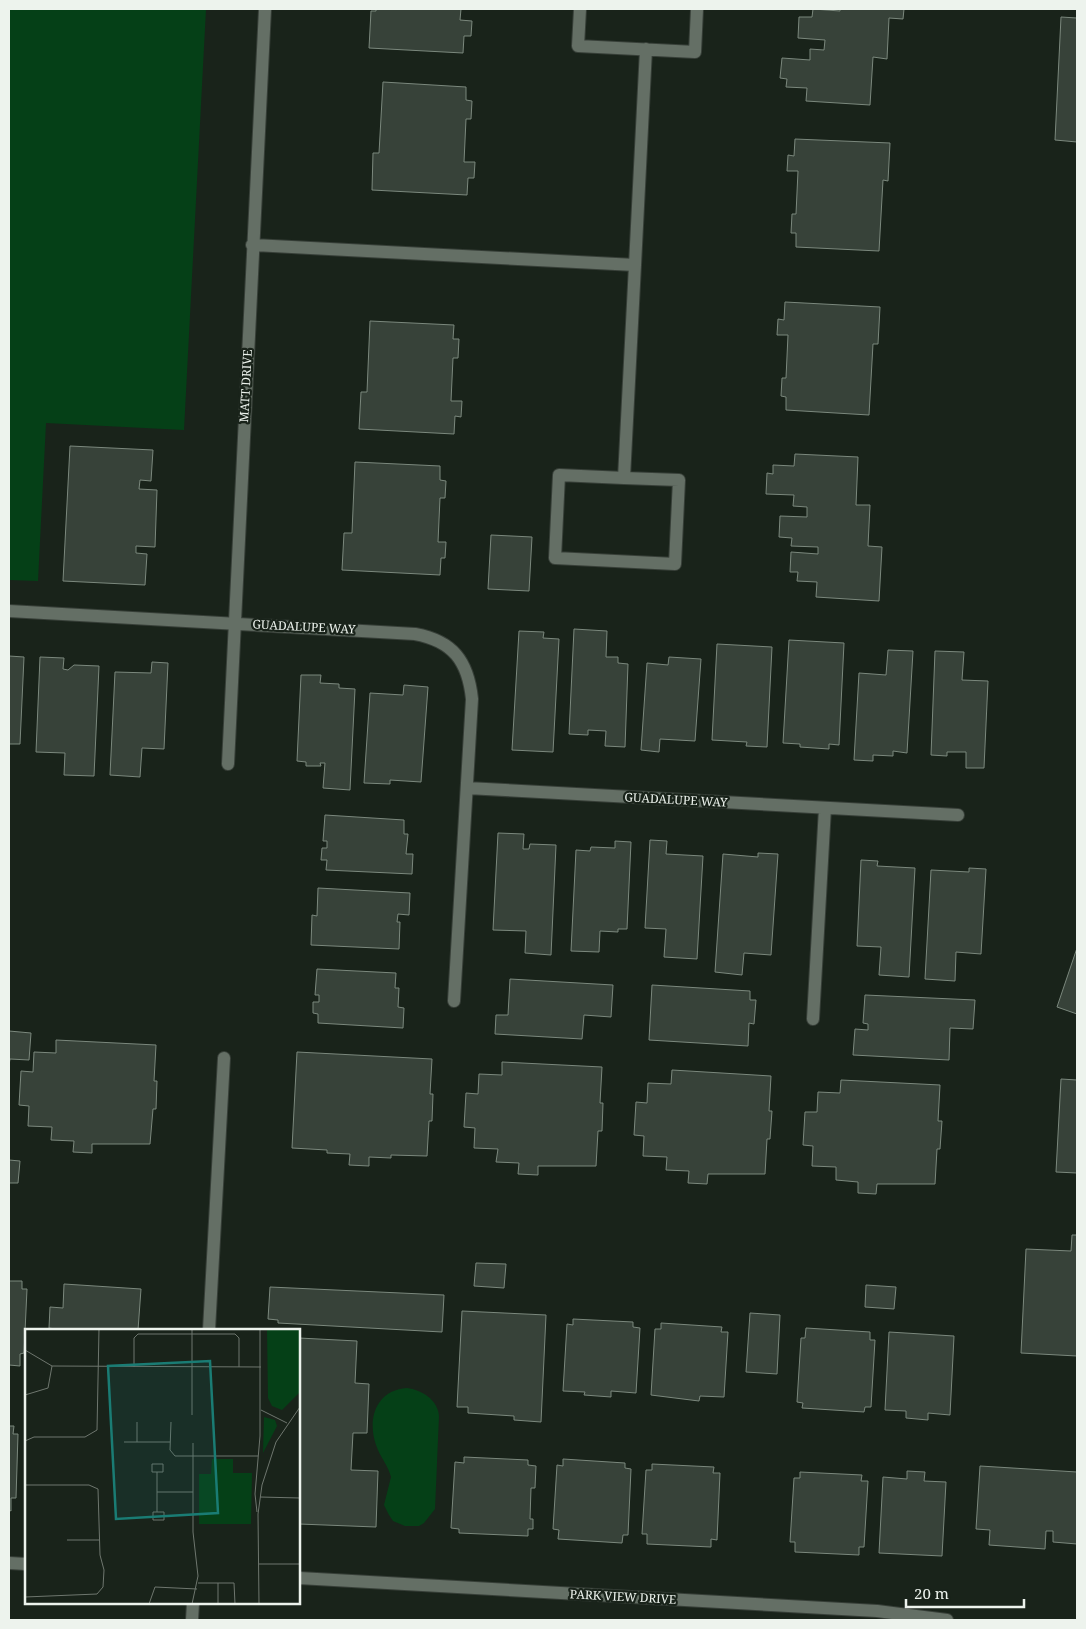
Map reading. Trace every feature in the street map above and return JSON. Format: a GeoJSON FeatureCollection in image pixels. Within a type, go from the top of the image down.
{"type":"FeatureCollection","features":[{"type":"Feature","properties":{"kind":"street","name":"MATT DRIVE"},"geometry":{"type":"LineString","coordinates":[[228,764],[264,9]]}},
{"type":"Feature","properties":{"kind":"street"},"geometry":{"type":"LineString","coordinates":[[580,9],[578,46],[695,52],[697,9]]}},
{"type":"Feature","properties":{"kind":"street"},"geometry":{"type":"LineString","coordinates":[[624,478],[646,49]]}},
{"type":"Feature","properties":{"kind":"street"},"geometry":{"type":"LineString","coordinates":[[252,245],[635,265]]}},
{"type":"Feature","properties":{"kind":"street"},"geometry":{"type":"LineString","coordinates":[[559,475],[624,478],[679,480],[676,564],[555,558],[559,475]]}},
{"type":"Feature","properties":{"kind":"street","name":"GUADALUPE WAY"},"geometry":{"type":"LineString","coordinates":[[9,611],[415,634],[430,636],[442,642],[453,651],[462,662],[471,687],[454,1001]]}},
{"type":"Feature","properties":{"kind":"street","name":"GUADALUPE WAY"},"geometry":{"type":"LineString","coordinates":[[467,788],[958,815]]}},
{"type":"Feature","properties":{"kind":"street"},"geometry":{"type":"LineString","coordinates":[[814,1019],[824,808]]}},
{"type":"Feature","properties":{"kind":"street"},"geometry":{"type":"LineString","coordinates":[[209,1329],[224,1058]]}},
{"type":"Feature","properties":{"kind":"street"},"geometry":{"type":"LineString","coordinates":[[9,1563],[25,1564]]}},
{"type":"Feature","properties":{"kind":"street","name":"PARK VIEW DRIVE"},"geometry":{"type":"LineString","coordinates":[[300,1578],[812,1614],[877,1612],[947,1620]]}},
{"type":"Feature","properties":{"kind":"street"},"geometry":{"type":"LineString","coordinates":[[192,1620],[193,1604]]}},
{"type":"Feature","properties":{"kind":"green space"},"geometry":{"type":"Polygon","coordinates":[[[9,9],[206,9],[184,430],[46,423],[38,581],[9,580],[9,9]]]}},
{"type":"Feature","properties":{"kind":"green space"},"geometry":{"type":"Polygon","coordinates":[[[407,1388],[418,1391],[428,1397],[436,1405],[439,1416],[435,1509],[424,1523],[419,1526],[405,1526],[393,1521],[389,1515],[384,1505],[391,1477],[373,1435],[374,1416],[381,1400],[396,1390],[407,1388]]]}},
{"type":"Feature","properties":{"kind":"building"},"geometry":{"type":"Polygon","coordinates":[[[376,9],[461,9],[460,20],[472,21],[471,36],[464,36],[463,53],[369,48],[371,11],[376,11],[376,9]]]}},
{"type":"Feature","properties":{"kind":"building"},"geometry":{"type":"Polygon","coordinates":[[[813,9],[840,11],[840,9],[904,9],[903,19],[889,18],[887,59],[873,57],[870,105],[806,101],[807,88],[786,87],[787,79],[780,78],[782,58],[810,60],[810,49],[824,50],[825,40],[798,38],[799,17],[812,17],[813,9]]]}},
{"type":"Feature","properties":{"kind":"building"},"geometry":{"type":"Polygon","coordinates":[[[1061,17],[1077,18],[1077,142],[1055,140],[1061,17]]]}},
{"type":"Feature","properties":{"kind":"building"},"geometry":{"type":"Polygon","coordinates":[[[383,82],[466,87],[466,100],[472,101],[471,119],[466,119],[464,162],[475,162],[474,178],[468,178],[467,195],[372,190],[373,153],[379,153],[383,82]]]}},
{"type":"Feature","properties":{"kind":"building"},"geometry":{"type":"Polygon","coordinates":[[[795,139],[890,143],[888,181],[883,180],[879,251],[796,247],[796,233],[791,233],[792,214],[796,214],[798,171],[787,171],[788,155],[794,156],[795,139]]]}},
{"type":"Feature","properties":{"kind":"building"},"geometry":{"type":"Polygon","coordinates":[[[785,302],[880,307],[878,344],[873,344],[869,415],[786,410],[786,397],[781,396],[782,378],[786,378],[788,335],[777,335],[778,319],[784,320],[785,302]]]}},
{"type":"Feature","properties":{"kind":"building"},"geometry":{"type":"Polygon","coordinates":[[[370,321],[454,325],[453,339],[459,339],[458,358],[453,358],[451,401],[462,401],[461,417],[455,416],[454,434],[359,429],[361,392],[367,392],[370,321]]]}},
{"type":"Feature","properties":{"kind":"building"},"geometry":{"type":"Polygon","coordinates":[[[70,446],[153,450],[151,481],[140,480],[139,489],[157,490],[155,547],[136,546],[136,553],[147,554],[145,585],[63,581],[70,446]]]}},
{"type":"Feature","properties":{"kind":"building"},"geometry":{"type":"Polygon","coordinates":[[[795,454],[858,457],[856,505],[870,505],[868,546],[882,547],[879,601],[816,597],[817,582],[797,581],[798,572],[790,572],[791,552],[818,554],[818,547],[791,546],[792,538],[779,537],[780,516],[807,517],[807,507],[793,506],[794,495],[766,494],[767,473],[773,474],[773,465],[794,466],[795,454]]]}},
{"type":"Feature","properties":{"kind":"building"},"geometry":{"type":"Polygon","coordinates":[[[355,462],[440,466],[440,480],[446,481],[445,498],[440,498],[438,542],[446,542],[445,558],[441,558],[440,575],[342,570],[344,533],[352,533],[355,462]]]}},
{"type":"Feature","properties":{"kind":"building"},"geometry":{"type":"Polygon","coordinates":[[[491,535],[532,537],[529,591],[488,589],[491,535]]]}},
{"type":"Feature","properties":{"kind":"building"},"geometry":{"type":"Polygon","coordinates":[[[574,629],[607,631],[606,657],[618,657],[618,663],[628,664],[625,747],[605,746],[606,731],[588,730],[588,735],[569,734],[574,629]]]}},
{"type":"Feature","properties":{"kind":"building"},"geometry":{"type":"Polygon","coordinates":[[[519,631],[544,632],[543,638],[559,639],[553,752],[512,750],[519,631]]]}},
{"type":"Feature","properties":{"kind":"building"},"geometry":{"type":"Polygon","coordinates":[[[789,640],[844,643],[839,745],[829,744],[829,749],[800,747],[800,744],[783,743],[789,640]]]}},
{"type":"Feature","properties":{"kind":"building"},"geometry":{"type":"Polygon","coordinates":[[[717,644],[772,647],[767,747],[746,746],[747,742],[712,740],[717,644]]]}},
{"type":"Feature","properties":{"kind":"building"},"geometry":{"type":"Polygon","coordinates":[[[888,650],[913,651],[907,753],[893,751],[893,756],[873,755],[873,761],[854,760],[859,673],[886,675],[888,650]]]}},
{"type":"Feature","properties":{"kind":"building"},"geometry":{"type":"Polygon","coordinates":[[[935,651],[964,652],[962,680],[988,681],[984,768],[966,768],[966,752],[947,752],[947,756],[931,755],[935,651]]]}},
{"type":"Feature","properties":{"kind":"building"},"geometry":{"type":"Polygon","coordinates":[[[9,656],[24,657],[20,744],[9,744],[9,656]]]}},
{"type":"Feature","properties":{"kind":"building"},"geometry":{"type":"Polygon","coordinates":[[[40,657],[64,658],[63,669],[68,670],[74,665],[99,666],[94,776],[64,775],[65,753],[36,752],[40,657]]]}},
{"type":"Feature","properties":{"kind":"building"},"geometry":{"type":"Polygon","coordinates":[[[669,657],[701,659],[695,741],[660,739],[659,752],[641,750],[647,663],[668,665],[669,657]]]}},
{"type":"Feature","properties":{"kind":"building"},"geometry":{"type":"Polygon","coordinates":[[[152,662],[168,663],[164,749],[142,748],[140,777],[110,775],[115,672],[151,673],[152,662]]]}},
{"type":"Feature","properties":{"kind":"building"},"geometry":{"type":"Polygon","coordinates":[[[301,675],[321,675],[320,683],[339,684],[339,688],[355,689],[350,790],[323,788],[325,763],[320,763],[321,766],[306,766],[306,762],[297,761],[301,675]]]}},
{"type":"Feature","properties":{"kind":"building"},"geometry":{"type":"Polygon","coordinates":[[[404,685],[428,687],[421,782],[390,780],[390,784],[364,783],[370,693],[403,695],[404,685]]]}},
{"type":"Feature","properties":{"kind":"building"},"geometry":{"type":"Polygon","coordinates":[[[325,815],[404,820],[404,834],[408,834],[406,854],[413,854],[412,874],[326,870],[327,860],[321,860],[322,848],[327,848],[327,841],[323,841],[325,815]]]}},
{"type":"Feature","properties":{"kind":"building"},"geometry":{"type":"Polygon","coordinates":[[[498,833],[524,834],[523,849],[529,849],[530,844],[556,845],[551,955],[525,953],[526,931],[493,930],[498,833]]]}},
{"type":"Feature","properties":{"kind":"building"},"geometry":{"type":"Polygon","coordinates":[[[650,840],[667,841],[666,854],[703,856],[697,959],[664,957],[666,929],[645,928],[650,840]]]}},
{"type":"Feature","properties":{"kind":"building"},"geometry":{"type":"Polygon","coordinates":[[[615,841],[631,842],[627,929],[618,929],[618,932],[600,931],[599,952],[571,951],[576,850],[590,851],[591,847],[615,848],[615,841]]]}},
{"type":"Feature","properties":{"kind":"building"},"geometry":{"type":"Polygon","coordinates":[[[758,853],[778,854],[771,955],[744,953],[742,975],[715,972],[723,854],[758,857],[758,853]]]}},
{"type":"Feature","properties":{"kind":"building"},"geometry":{"type":"Polygon","coordinates":[[[861,860],[878,861],[877,866],[915,868],[909,977],[879,975],[881,947],[857,946],[861,860]]]}},
{"type":"Feature","properties":{"kind":"building"},"geometry":{"type":"Polygon","coordinates":[[[969,868],[986,869],[981,954],[956,952],[955,981],[925,979],[931,870],[969,872],[969,868]]]}},
{"type":"Feature","properties":{"kind":"building"},"geometry":{"type":"Polygon","coordinates":[[[318,888],[410,893],[409,915],[398,914],[397,922],[400,922],[399,949],[311,945],[312,915],[317,916],[318,888]]]}},
{"type":"Feature","properties":{"kind":"building"},"geometry":{"type":"Polygon","coordinates":[[[1077,948],[1077,1014],[1057,1007],[1077,948]]]}},
{"type":"Feature","properties":{"kind":"building"},"geometry":{"type":"Polygon","coordinates":[[[317,969],[396,973],[395,988],[399,988],[398,1007],[404,1008],[403,1028],[318,1023],[318,1014],[313,1013],[313,1002],[319,1002],[319,995],[315,995],[317,969]]]}},
{"type":"Feature","properties":{"kind":"building"},"geometry":{"type":"Polygon","coordinates":[[[510,979],[613,985],[611,1017],[584,1015],[582,1039],[495,1034],[496,1015],[508,1015],[510,979]]]}},
{"type":"Feature","properties":{"kind":"building"},"geometry":{"type":"Polygon","coordinates":[[[652,985],[750,991],[750,1000],[756,1000],[754,1024],[749,1023],[748,1046],[649,1040],[652,985]]]}},
{"type":"Feature","properties":{"kind":"building"},"geometry":{"type":"Polygon","coordinates":[[[865,995],[975,1000],[973,1029],[950,1028],[949,1060],[853,1055],[855,1029],[868,1030],[868,1024],[863,1023],[865,995]]]}},
{"type":"Feature","properties":{"kind":"building"},"geometry":{"type":"Polygon","coordinates":[[[9,1031],[31,1033],[29,1060],[10,1059],[9,1065],[9,1031]]]}},
{"type":"Feature","properties":{"kind":"building"},"geometry":{"type":"Polygon","coordinates":[[[56,1040],[156,1045],[154,1081],[157,1081],[156,1109],[153,1109],[150,1144],[92,1144],[92,1153],[73,1152],[74,1141],[51,1140],[52,1127],[28,1126],[29,1106],[19,1105],[21,1071],[33,1072],[34,1052],[56,1053],[56,1040]]]}},
{"type":"Feature","properties":{"kind":"building"},"geometry":{"type":"Polygon","coordinates":[[[297,1052],[432,1059],[430,1094],[433,1094],[432,1121],[429,1121],[427,1156],[391,1155],[391,1158],[369,1157],[369,1166],[349,1165],[350,1154],[327,1153],[327,1150],[292,1148],[297,1052]]]}},
{"type":"Feature","properties":{"kind":"building"},"geometry":{"type":"Polygon","coordinates":[[[502,1062],[602,1067],[600,1103],[603,1103],[602,1131],[598,1131],[596,1166],[538,1166],[538,1175],[518,1174],[519,1163],[496,1162],[498,1149],[474,1148],[475,1128],[464,1127],[466,1093],[478,1094],[479,1074],[502,1075],[502,1062]]]}},
{"type":"Feature","properties":{"kind":"building"},"geometry":{"type":"Polygon","coordinates":[[[672,1070],[771,1076],[769,1111],[772,1111],[770,1139],[767,1139],[765,1174],[708,1174],[707,1184],[688,1183],[689,1171],[666,1170],[667,1157],[643,1156],[644,1136],[634,1135],[636,1102],[647,1103],[648,1083],[671,1084],[672,1070]]]}},
{"type":"Feature","properties":{"kind":"building"},"geometry":{"type":"Polygon","coordinates":[[[1061,1079],[1077,1080],[1077,1173],[1056,1172],[1061,1079]]]}},
{"type":"Feature","properties":{"kind":"building"},"geometry":{"type":"Polygon","coordinates":[[[841,1080],[940,1085],[938,1121],[942,1121],[940,1149],[937,1149],[935,1184],[877,1184],[876,1194],[858,1193],[858,1182],[836,1180],[836,1167],[812,1166],[813,1146],[803,1145],[805,1112],[817,1112],[818,1092],[840,1093],[841,1080]]]}},
{"type":"Feature","properties":{"kind":"building"},"geometry":{"type":"Polygon","coordinates":[[[9,1160],[20,1161],[18,1183],[9,1183],[9,1160]]]}},
{"type":"Feature","properties":{"kind":"building"},"geometry":{"type":"Polygon","coordinates":[[[1072,1235],[1077,1235],[1077,1356],[1021,1353],[1026,1249],[1071,1251],[1072,1235]]]}},
{"type":"Feature","properties":{"kind":"building"},"geometry":{"type":"Polygon","coordinates":[[[476,1263],[506,1264],[504,1288],[474,1286],[476,1263]]]}},
{"type":"Feature","properties":{"kind":"building"},"geometry":{"type":"Polygon","coordinates":[[[9,1281],[22,1281],[22,1289],[27,1289],[24,1353],[20,1354],[20,1366],[9,1365],[9,1281]]]}},
{"type":"Feature","properties":{"kind":"building"},"geometry":{"type":"Polygon","coordinates":[[[64,1284],[141,1289],[138,1329],[49,1328],[50,1307],[63,1308],[64,1284]]]}},
{"type":"Feature","properties":{"kind":"building"},"geometry":{"type":"Polygon","coordinates":[[[866,1285],[896,1287],[894,1309],[865,1307],[866,1285]]]}},
{"type":"Feature","properties":{"kind":"building"},"geometry":{"type":"Polygon","coordinates":[[[270,1287],[444,1295],[442,1332],[278,1323],[278,1320],[268,1319],[270,1287]]]}},
{"type":"Feature","properties":{"kind":"building"},"geometry":{"type":"Polygon","coordinates":[[[462,1311],[546,1315],[541,1422],[514,1420],[514,1416],[468,1413],[468,1407],[457,1407],[462,1311]]]}},
{"type":"Feature","properties":{"kind":"building"},"geometry":{"type":"Polygon","coordinates":[[[750,1313],[780,1315],[777,1374],[746,1372],[750,1313]]]}},
{"type":"Feature","properties":{"kind":"building"},"geometry":{"type":"Polygon","coordinates":[[[573,1319],[633,1322],[633,1327],[640,1328],[636,1393],[611,1391],[611,1397],[584,1395],[585,1392],[563,1391],[567,1324],[573,1325],[573,1319]]]}},
{"type":"Feature","properties":{"kind":"building"},"geometry":{"type":"Polygon","coordinates":[[[661,1323],[722,1327],[721,1332],[728,1332],[724,1397],[700,1396],[699,1401],[651,1395],[655,1329],[661,1329],[661,1323]]]}},
{"type":"Feature","properties":{"kind":"building"},"geometry":{"type":"Polygon","coordinates":[[[806,1328],[870,1332],[870,1340],[875,1340],[871,1407],[865,1407],[864,1412],[802,1408],[803,1403],[797,1402],[801,1338],[805,1338],[806,1328]]]}},
{"type":"Feature","properties":{"kind":"building"},"geometry":{"type":"Polygon","coordinates":[[[889,1332],[954,1336],[950,1415],[928,1413],[928,1420],[906,1418],[906,1411],[885,1410],[889,1332]]]}},
{"type":"Feature","properties":{"kind":"building"},"geometry":{"type":"Polygon","coordinates":[[[300,1338],[357,1341],[355,1383],[369,1384],[367,1433],[353,1433],[351,1470],[378,1471],[376,1527],[300,1524],[300,1338]]]}},
{"type":"Feature","properties":{"kind":"building"},"geometry":{"type":"Polygon","coordinates":[[[9,1426],[14,1426],[13,1434],[18,1434],[16,1498],[11,1498],[11,1511],[9,1510],[9,1426]]]}},
{"type":"Feature","properties":{"kind":"building"},"geometry":{"type":"Polygon","coordinates":[[[464,1457],[528,1460],[528,1465],[536,1466],[535,1488],[531,1488],[530,1519],[533,1519],[533,1529],[528,1529],[528,1536],[459,1533],[459,1529],[451,1528],[455,1462],[464,1463],[464,1457]]]}},
{"type":"Feature","properties":{"kind":"building"},"geometry":{"type":"Polygon","coordinates":[[[563,1459],[625,1463],[625,1468],[631,1469],[628,1535],[623,1535],[622,1543],[558,1539],[559,1530],[553,1529],[557,1465],[563,1466],[563,1459]]]}},
{"type":"Feature","properties":{"kind":"building"},"geometry":{"type":"Polygon","coordinates":[[[652,1464],[714,1467],[713,1473],[720,1473],[717,1540],[711,1539],[711,1547],[647,1544],[647,1534],[642,1534],[646,1470],[652,1470],[652,1464]]]}},
{"type":"Feature","properties":{"kind":"building"},"geometry":{"type":"Polygon","coordinates":[[[980,1466],[1077,1472],[1077,1544],[1053,1542],[1053,1531],[1046,1531],[1045,1549],[989,1545],[990,1530],[976,1529],[980,1466]]]}},
{"type":"Feature","properties":{"kind":"building"},"geometry":{"type":"Polygon","coordinates":[[[907,1471],[925,1472],[924,1481],[946,1482],[942,1556],[879,1553],[883,1477],[907,1479],[907,1471]]]}},
{"type":"Feature","properties":{"kind":"building"},"geometry":{"type":"Polygon","coordinates":[[[800,1472],[862,1475],[861,1481],[868,1481],[864,1547],[859,1547],[859,1555],[795,1552],[795,1542],[790,1542],[794,1478],[800,1478],[800,1472]]]}}]}
